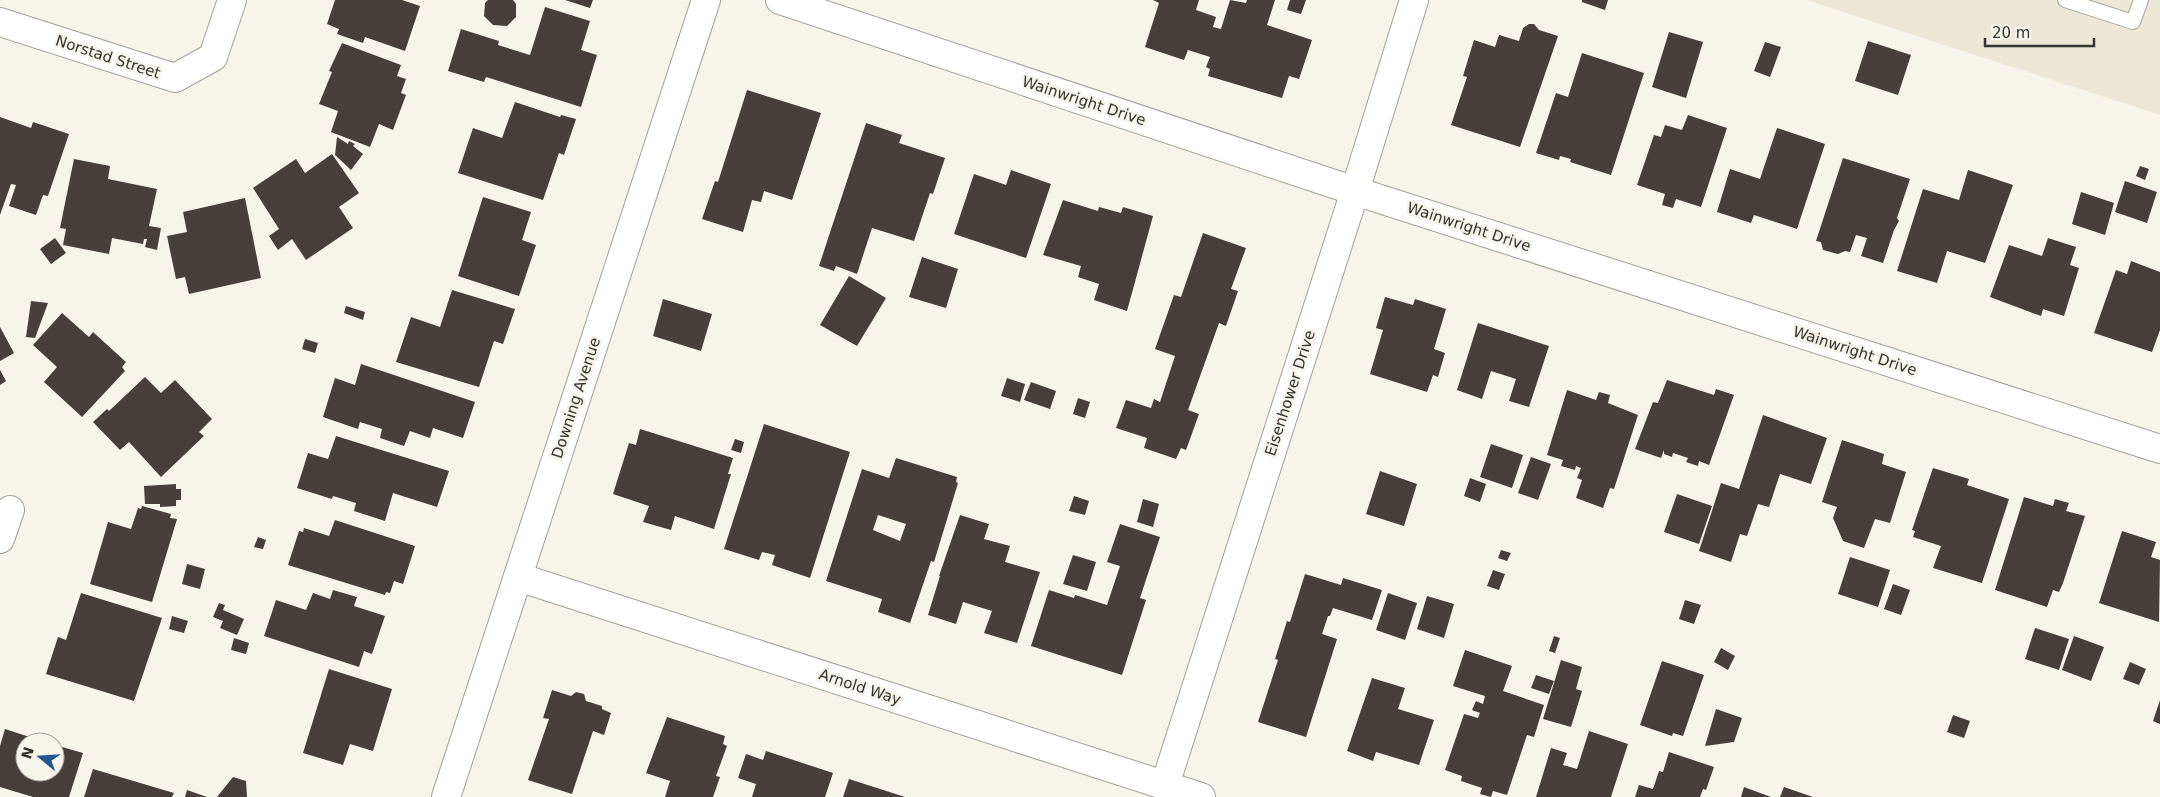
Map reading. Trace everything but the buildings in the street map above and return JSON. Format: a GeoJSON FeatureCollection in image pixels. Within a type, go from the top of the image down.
{"type":"FeatureCollection","features":[{"type":"Feature","properties":{"kind":"street","name":"Norstad Street"},"geometry":{"type":"LineString","coordinates":[[0,22],[175,78],[213,57],[232,0]]}},
{"type":"Feature","properties":{"kind":"street","name":"Downing Avenue"},"geometry":{"type":"LineString","coordinates":[[446,797],[706,0]]}},
{"type":"Feature","properties":{"kind":"street","name":"Wainwright Drive"},"geometry":{"type":"LineString","coordinates":[[780,0],[1355,190],[2160,449]]}},
{"type":"Feature","properties":{"kind":"street","name":"Eisenhower Drive"},"geometry":{"type":"LineString","coordinates":[[1165,785],[1414,0]]}},
{"type":"Feature","properties":{"kind":"street"},"geometry":{"type":"LineString","coordinates":[[0,539],[10,510]]}},
{"type":"Feature","properties":{"kind":"street","name":"Arnold Way"},"geometry":{"type":"LineString","coordinates":[[518,577],[1202,797]]}},
{"type":"Feature","properties":{"kind":"lane"},"geometry":{"type":"LineString","coordinates":[[2065,0],[2134,22],[2141,0]]}},
{"type":"Feature","properties":{"kind":"shaded area"},"geometry":{"type":"Polygon","coordinates":[[[1806,0],[2160,0],[2160,115],[1806,0]]]}}]}
